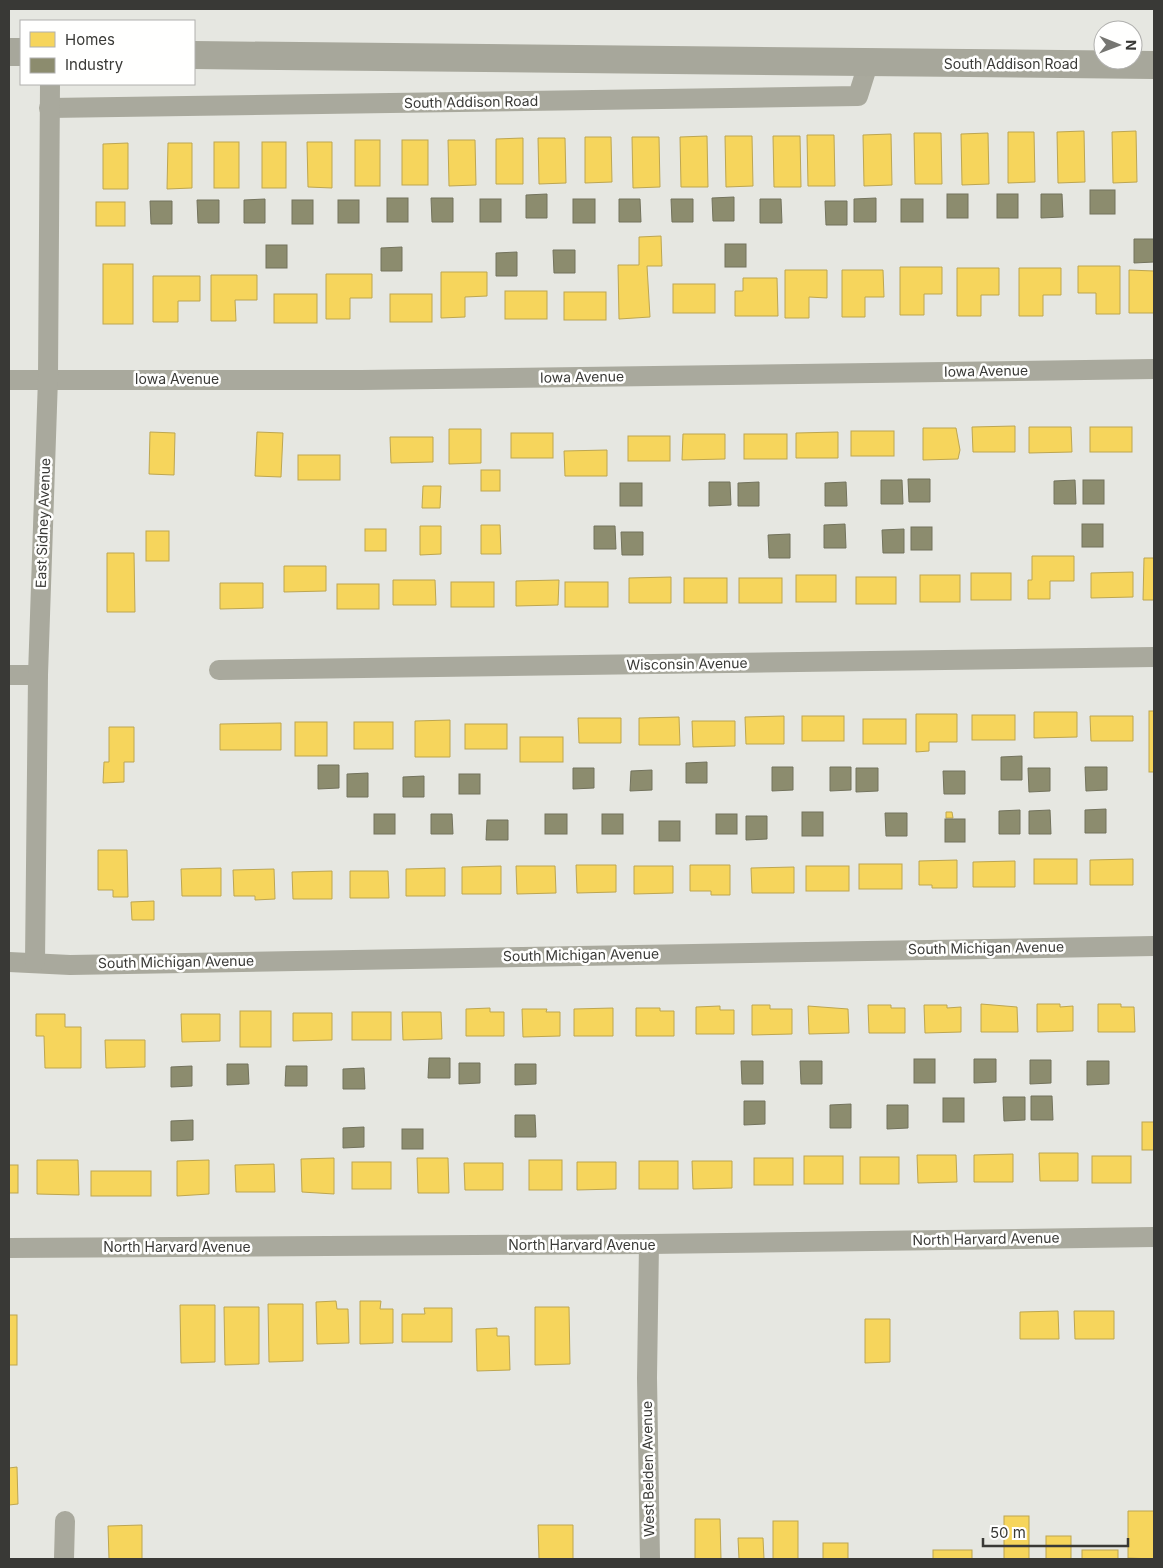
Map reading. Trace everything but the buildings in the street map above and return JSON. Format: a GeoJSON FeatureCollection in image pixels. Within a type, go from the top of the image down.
{"type":"FeatureCollection","features":[{"type":"Feature","properties":{"kind":"street","name":"South Addison Road"},"geometry":{"type":"LineString","coordinates":[[195,55],[868,64],[1154,65]]}},
{"type":"Feature","properties":{"kind":"street","name":"South Addison Road"},"geometry":{"type":"LineString","coordinates":[[49,108],[858,96],[868,64]]}},
{"type":"Feature","properties":{"kind":"street","name":"East Sidney Avenue"},"geometry":{"type":"LineString","coordinates":[[35,962],[38,675],[48,378],[50,85]]}},
{"type":"Feature","properties":{"kind":"street","name":"Iowa Avenue"},"geometry":{"type":"LineString","coordinates":[[9,380],[48,378],[362,380],[1154,369]]}},
{"type":"Feature","properties":{"kind":"street","name":"Wisconsin Avenue"},"geometry":{"type":"LineString","coordinates":[[219,670],[1154,657]]}},
{"type":"Feature","properties":{"kind":"street"},"geometry":{"type":"LineString","coordinates":[[9,675],[38,675]]}},
{"type":"Feature","properties":{"kind":"street","name":"South Michigan Avenue"},"geometry":{"type":"LineString","coordinates":[[9,962],[70,965],[1154,946]]}},
{"type":"Feature","properties":{"kind":"street","name":"North Harvard Avenue"},"geometry":{"type":"LineString","coordinates":[[9,1248],[649,1244],[1154,1237]]}},
{"type":"Feature","properties":{"kind":"street","name":"West Belden Avenue"},"geometry":{"type":"LineString","coordinates":[[649,1244],[647,1378],[650,1559]]}},
{"type":"Feature","properties":{"kind":"street"},"geometry":{"type":"LineString","coordinates":[[64,1559],[65,1521]]}}]}
